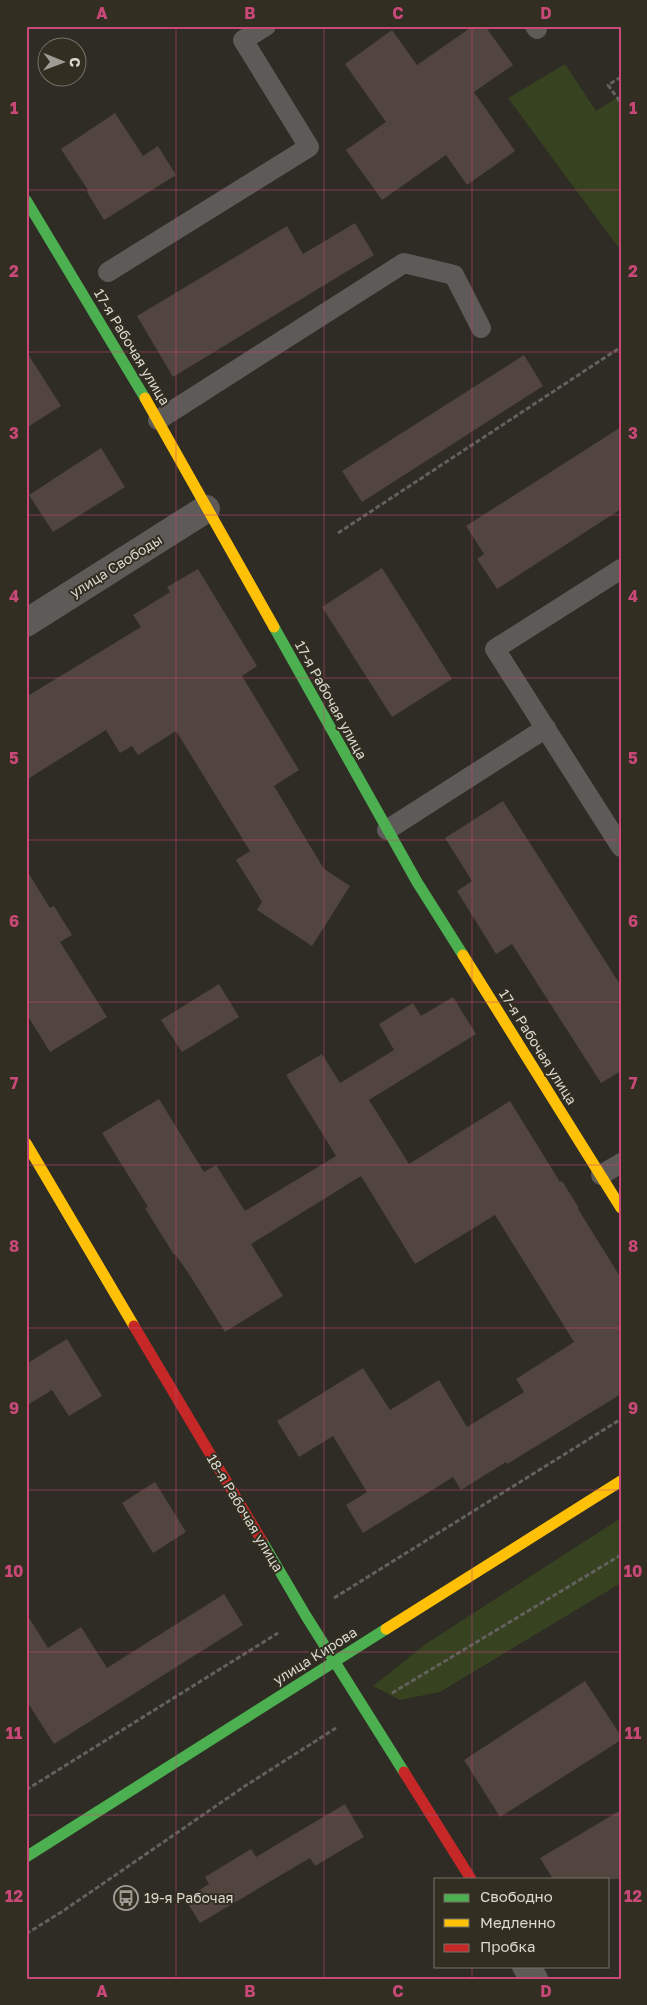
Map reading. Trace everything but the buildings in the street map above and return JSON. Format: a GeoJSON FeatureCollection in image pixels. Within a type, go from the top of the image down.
{"type":"FeatureCollection","features":[{"type":"Feature","properties":{"kind":"street","name":"17-я Рабочая улица"},"geometry":{"type":"LineString","coordinates":[[26,200],[158,420],[206,509],[417,882],[621,1208]]}},
{"type":"Feature","properties":{"kind":"street","name":"улица Свободы"},"geometry":{"type":"LineString","coordinates":[[26,623],[206,509]]}},
{"type":"Feature","properties":{"kind":"street","name":"18-я Рабочая улица"},"geometry":{"type":"LineString","coordinates":[[26,1143],[334,1662],[470,1878]]}},
{"type":"Feature","properties":{"kind":"street","name":"улица Кирова"},"geometry":{"type":"LineString","coordinates":[[26,1857],[621,1481]]}},
{"type":"Feature","properties":{"kind":"street"},"geometry":{"type":"LineString","coordinates":[[527,1968],[534,1979]]}},
{"type":"Feature","properties":{"kind":"lane"},"geometry":{"type":"LineString","coordinates":[[108,272],[309,146],[243,40],[266,26]]}},
{"type":"Feature","properties":{"kind":"lane"},"geometry":{"type":"LineString","coordinates":[[158,420],[404,263],[454,275],[481,328]]}},
{"type":"Feature","properties":{"kind":"lane"},"geometry":{"type":"LineString","coordinates":[[621,569],[495,649],[621,847]]}},
{"type":"Feature","properties":{"kind":"lane"},"geometry":{"type":"LineString","coordinates":[[387,830],[546,728]]}},
{"type":"Feature","properties":{"kind":"lane"},"geometry":{"type":"LineString","coordinates":[[601,1175],[621,1163]]}},
{"type":"Feature","properties":{"kind":"path"},"geometry":{"type":"LineString","coordinates":[[621,77],[608,85],[621,103]]}},
{"type":"Feature","properties":{"kind":"path"},"geometry":{"type":"LineString","coordinates":[[338,533],[621,347]]}},
{"type":"Feature","properties":{"kind":"path"},"geometry":{"type":"LineString","coordinates":[[26,1934],[71,1906],[246,1786],[365,1710],[621,1555]]}},
{"type":"Feature","properties":{"kind":"green space"},"geometry":{"type":"Polygon","coordinates":[[[565,64],[596,111],[621,95],[621,251],[508,98],[565,64]]]}},
{"type":"Feature","properties":{"kind":"green space"},"geometry":{"type":"Polygon","coordinates":[[[621,1518],[621,1583],[440,1692],[400,1700],[373,1686],[427,1643],[621,1518]]]}},
{"type":"Feature","properties":{"kind":"traffic: fast"},"geometry":{"type":"LineString","coordinates":[[26,200],[145,398]]}},
{"type":"Feature","properties":{"kind":"traffic: fast"},"geometry":{"type":"LineString","coordinates":[[274,627],[417,882],[463,955]]}},
{"type":"Feature","properties":{"kind":"traffic: fast"},"geometry":{"type":"LineString","coordinates":[[262,1541],[306,1616],[404,1772]]}},
{"type":"Feature","properties":{"kind":"traffic: fast"},"geometry":{"type":"LineString","coordinates":[[26,1857],[386,1629]]}},
{"type":"Feature","properties":{"kind":"traffic: slow"},"geometry":{"type":"LineString","coordinates":[[145,398],[274,627]]}},
{"type":"Feature","properties":{"kind":"traffic: slow"},"geometry":{"type":"LineString","coordinates":[[463,955],[621,1208]]}},
{"type":"Feature","properties":{"kind":"traffic: slow"},"geometry":{"type":"LineString","coordinates":[[26,1143],[134,1326]]}},
{"type":"Feature","properties":{"kind":"traffic: slow"},"geometry":{"type":"LineString","coordinates":[[386,1629],[621,1481]]}},
{"type":"Feature","properties":{"kind":"traffic: jam"},"geometry":{"type":"LineString","coordinates":[[134,1326],[262,1541]]}},
{"type":"Feature","properties":{"kind":"traffic: jam"},"geometry":{"type":"LineString","coordinates":[[404,1772],[470,1878]]}},
{"type":"Feature","properties":{"kind":"place","name":"19-я Рабочая"},"geometry":{"type":"Point","coordinates":[126,1898]}}]}
